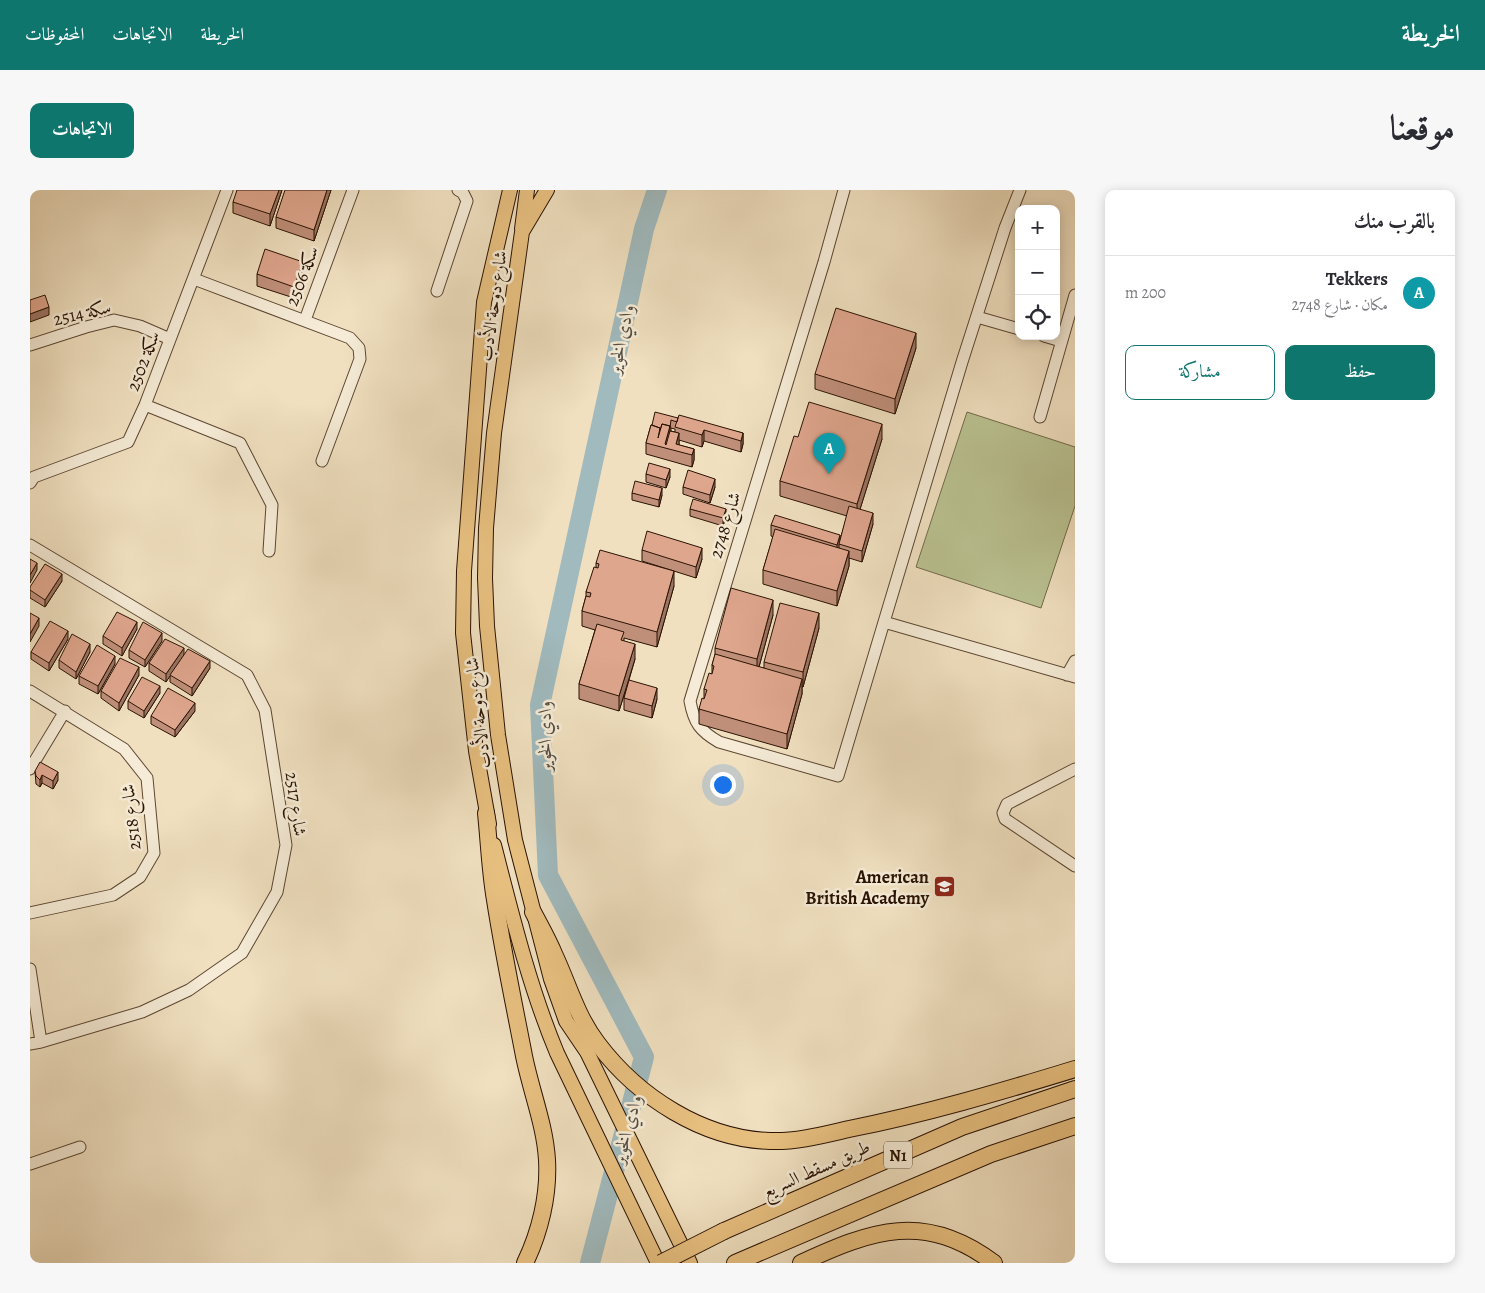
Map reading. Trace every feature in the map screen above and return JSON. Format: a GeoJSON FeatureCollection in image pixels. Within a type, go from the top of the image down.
{"type":"FeatureCollection","features":[{"type":"Feature","properties":{"kind":"highway"},"geometry":{"type":"LineString","coordinates":[[486,813],[494,898],[527,1069],[541,1123],[547,1160],[546,1188],[541,1220],[525,1263]]}},
{"type":"Feature","properties":{"kind":"highway"},"geometry":{"type":"LineString","coordinates":[[533,912],[555,956],[575,1006],[598,1045],[627,1076],[652,1097],[682,1117],[712,1129],[749,1139],[789,1141],[924,1112],[1005,1091],[1075,1069]]}},
{"type":"Feature","properties":{"kind":"highway","name":"طريق مسقط السريع"},"geometry":{"type":"LineString","coordinates":[[660,1263],[724,1231],[962,1127],[1075,1090]]}},
{"type":"Feature","properties":{"kind":"highway","name":"N1"},"geometry":{"type":"LineString","coordinates":[[738,1261],[991,1154],[1075,1126]]}},
{"type":"Feature","properties":{"kind":"highway"},"geometry":{"type":"LineString","coordinates":[[801,1263],[862,1237],[886,1232],[911,1230],[935,1233],[957,1240],[978,1251],[994,1263]]}},
{"type":"Feature","properties":{"kind":"main road","name":"شارع دوحة الأدب"},"geometry":{"type":"LineString","coordinates":[[510,190],[484,302],[464,571],[463,633],[476,751],[486,813],[510,909],[542,1018],[557,1054],[660,1263]]}},
{"type":"Feature","properties":{"kind":"main road"},"geometry":{"type":"LineString","coordinates":[[522,232],[527,190]]}},
{"type":"Feature","properties":{"kind":"main road","name":"شارع دوحة الأدب"},"geometry":{"type":"LineString","coordinates":[[547,190],[522,232],[494,432],[486,528],[485,578],[487,626],[498,735],[515,840],[551,979],[566,1021],[586,1052],[690,1263]]}},
{"type":"Feature","properties":{"kind":"street","name":"2502 سكة"},"geometry":{"type":"LineString","coordinates":[[30,483],[34,477],[128,442],[145,405],[227,190]]}},
{"type":"Feature","properties":{"kind":"street","name":"سكة 2506"},"geometry":{"type":"LineString","coordinates":[[194,279],[305,320],[353,190]]}},
{"type":"Feature","properties":{"kind":"street"},"geometry":{"type":"LineString","coordinates":[[437,291],[467,201],[458,190]]}},
{"type":"Feature","properties":{"kind":"street","name":"شارع 2748"},"geometry":{"type":"LineString","coordinates":[[844,190],[824,262],[690,701],[692,716],[704,733],[719,742],[838,776],[884,622]]}},
{"type":"Feature","properties":{"kind":"street"},"geometry":{"type":"LineString","coordinates":[[1020,190],[1005,228],[884,622],[1071,676],[1075,661]]}},
{"type":"Feature","properties":{"kind":"street"},"geometry":{"type":"LineString","coordinates":[[1040,417],[1075,295]]}},
{"type":"Feature","properties":{"kind":"street"},"geometry":{"type":"LineString","coordinates":[[977,317],[1015,328]]}},
{"type":"Feature","properties":{"kind":"street","name":"سكة 2514"},"geometry":{"type":"LineString","coordinates":[[30,345],[114,320],[140,326],[170,339]]}},
{"type":"Feature","properties":{"kind":"street"},"geometry":{"type":"LineString","coordinates":[[305,320],[350,338],[359,348],[360,359],[322,461]]}},
{"type":"Feature","properties":{"kind":"street"},"geometry":{"type":"LineString","coordinates":[[145,405],[240,443],[272,505],[269,551]]}},
{"type":"Feature","properties":{"kind":"street","name":"2517 شارع"},"geometry":{"type":"LineString","coordinates":[[30,545],[247,675],[264,710],[286,845],[278,892],[242,953],[189,990],[142,1012],[35,1043]]}},
{"type":"Feature","properties":{"kind":"street","name":"2518 شارع"},"geometry":{"type":"LineString","coordinates":[[30,691],[124,749],[147,778],[154,853],[140,876],[113,895],[30,914]]}},
{"type":"Feature","properties":{"kind":"street"},"geometry":{"type":"LineString","coordinates":[[30,769],[65,712]]}},
{"type":"Feature","properties":{"kind":"street"},"geometry":{"type":"LineString","coordinates":[[1075,769],[1007,804],[1003,813],[1005,819],[1075,866]]}},
{"type":"Feature","properties":{"kind":"street"},"geometry":{"type":"LineString","coordinates":[[30,969],[35,1043]]}},
{"type":"Feature","properties":{"kind":"street"},"geometry":{"type":"LineString","coordinates":[[30,1164],[80,1147]]}},
{"type":"Feature","properties":{"kind":"green space"},"geometry":{"type":"Polygon","coordinates":[[[967,412],[1075,447],[1075,506],[1041,608],[916,567],[967,412]]]}},
{"type":"Feature","properties":{"kind":"building"},"geometry":{"type":"Polygon","coordinates":[[[237,190],[279,190],[270,214],[233,202],[237,190]]]}},
{"type":"Feature","properties":{"kind":"building"},"geometry":{"type":"Polygon","coordinates":[[[285,190],[327,190],[314,230],[276,217],[285,190]]]}},
{"type":"Feature","properties":{"kind":"building"},"geometry":{"type":"Polygon","coordinates":[[[265,249],[303,262],[294,287],[257,274],[265,249]]]}},
{"type":"Feature","properties":{"kind":"building"},"geometry":{"type":"Polygon","coordinates":[[[45,295],[49,307],[30,314],[30,300],[45,295]]]}},
{"type":"Feature","properties":{"kind":"building"},"geometry":{"type":"Polygon","coordinates":[[[836,308],[916,333],[895,399],[815,374],[836,308]]]}},
{"type":"Feature","properties":{"kind":"building"},"geometry":{"type":"Polygon","coordinates":[[[809,402],[882,424],[857,504],[780,481],[794,436],[798,437],[809,402]]]}},
{"type":"Feature","properties":{"kind":"building"},"geometry":{"type":"Polygon","coordinates":[[[655,412],[678,418],[677,422],[671,420],[670,428],[670,426],[662,424],[660,430],[660,428],[652,425],[655,412]]]}},
{"type":"Feature","properties":{"kind":"building"},"geometry":{"type":"Polygon","coordinates":[[[679,415],[743,433],[741,441],[704,430],[702,435],[675,427],[679,415]]]}},
{"type":"Feature","properties":{"kind":"building"},"geometry":{"type":"Polygon","coordinates":[[[662,424],[670,426],[665,444],[670,431],[679,433],[676,444],[694,449],[692,455],[646,443],[651,425],[660,428],[658,438],[662,424]]]}},
{"type":"Feature","properties":{"kind":"building"},"geometry":{"type":"Polygon","coordinates":[[[649,463],[670,469],[666,480],[646,474],[649,463]]]}},
{"type":"Feature","properties":{"kind":"building"},"geometry":{"type":"Polygon","coordinates":[[[688,470],[715,479],[710,495],[683,487],[688,470]]]}},
{"type":"Feature","properties":{"kind":"building"},"geometry":{"type":"Polygon","coordinates":[[[635,481],[662,488],[659,500],[632,493],[635,481]]]}},
{"type":"Feature","properties":{"kind":"building"},"geometry":{"type":"Polygon","coordinates":[[[693,499],[726,509],[723,518],[690,509],[693,499]]]}},
{"type":"Feature","properties":{"kind":"building"},"geometry":{"type":"Polygon","coordinates":[[[849,506],[873,513],[862,551],[839,544],[849,506]]]}},
{"type":"Feature","properties":{"kind":"building"},"geometry":{"type":"Polygon","coordinates":[[[775,515],[840,535],[837,545],[771,525],[775,515]]]}},
{"type":"Feature","properties":{"kind":"building"},"geometry":{"type":"Polygon","coordinates":[[[775,529],[849,551],[837,591],[763,570],[775,529]]]}},
{"type":"Feature","properties":{"kind":"building"},"geometry":{"type":"Polygon","coordinates":[[[647,531],[702,548],[696,567],[642,550],[647,531]]]}},
{"type":"Feature","properties":{"kind":"building"},"geometry":{"type":"Polygon","coordinates":[[[600,550],[674,571],[657,632],[582,611],[586,596],[590,597],[591,593],[586,592],[594,567],[598,568],[599,564],[596,563],[600,550]]]}},
{"type":"Feature","properties":{"kind":"building"},"geometry":{"type":"Polygon","coordinates":[[[30,559],[37,563],[30,575],[30,559]]]}},
{"type":"Feature","properties":{"kind":"building"},"geometry":{"type":"Polygon","coordinates":[[[45,564],[62,574],[45,600],[30,590],[30,587],[45,564]]]}},
{"type":"Feature","properties":{"kind":"building"},"geometry":{"type":"Polygon","coordinates":[[[731,588],[773,600],[757,659],[715,648],[731,588]]]}},
{"type":"Feature","properties":{"kind":"building"},"geometry":{"type":"Polygon","coordinates":[[[780,603],[819,613],[803,672],[764,662],[780,603]]]}},
{"type":"Feature","properties":{"kind":"building"},"geometry":{"type":"Polygon","coordinates":[[[117,612],[137,622],[122,648],[103,636],[117,612]]]}},
{"type":"Feature","properties":{"kind":"building"},"geometry":{"type":"Polygon","coordinates":[[[30,613],[39,618],[30,634],[30,613]]]}},
{"type":"Feature","properties":{"kind":"building"},"geometry":{"type":"Polygon","coordinates":[[[50,621],[68,631],[49,663],[31,652],[50,621]]]}},
{"type":"Feature","properties":{"kind":"building"},"geometry":{"type":"Polygon","coordinates":[[[143,622],[162,633],[145,660],[129,650],[143,622]]]}},
{"type":"Feature","properties":{"kind":"building"},"geometry":{"type":"Polygon","coordinates":[[[597,624],[624,632],[621,640],[635,644],[619,696],[579,684],[597,624]]]}},
{"type":"Feature","properties":{"kind":"building"},"geometry":{"type":"Polygon","coordinates":[[[72,634],[90,644],[76,672],[59,660],[72,634]]]}},
{"type":"Feature","properties":{"kind":"building"},"geometry":{"type":"Polygon","coordinates":[[[165,639],[184,648],[166,674],[149,663],[165,639]]]}},
{"type":"Feature","properties":{"kind":"building"},"geometry":{"type":"Polygon","coordinates":[[[97,645],[115,656],[98,686],[79,676],[97,645]]]}},
{"type":"Feature","properties":{"kind":"building"},"geometry":{"type":"Polygon","coordinates":[[[188,649],[210,661],[192,688],[170,675],[188,649]]]}},
{"type":"Feature","properties":{"kind":"building"},"geometry":{"type":"Polygon","coordinates":[[[715,654],[802,679],[787,734],[699,709],[702,698],[704,699],[707,690],[704,689],[709,673],[712,674],[715,654]]]}},
{"type":"Feature","properties":{"kind":"building"},"geometry":{"type":"Polygon","coordinates":[[[120,658],[139,667],[119,703],[101,691],[120,658]]]}},
{"type":"Feature","properties":{"kind":"building"},"geometry":{"type":"Polygon","coordinates":[[[142,677],[160,686],[144,711],[128,701],[142,677]]]}},
{"type":"Feature","properties":{"kind":"building"},"geometry":{"type":"Polygon","coordinates":[[[629,680],[657,688],[652,706],[624,698],[629,680]]]}},
{"type":"Feature","properties":{"kind":"building"},"geometry":{"type":"Polygon","coordinates":[[[168,688],[195,703],[175,730],[151,716],[168,688]]]}},
{"type":"Feature","properties":{"kind":"building"},"geometry":{"type":"Polygon","coordinates":[[[40,762],[58,772],[53,781],[42,775],[40,780],[36,776],[35,771],[40,762]]]}},
{"type":"Feature","properties":{"kind":"waterway","name":"وادي الخوير"},"geometry":{"type":"LineString","coordinates":[[590,1263],[644,1057],[548,875],[540,705],[644,229],[657,190]]}},
{"type":"Feature","properties":{"kind":"place","name":"Tekkers"},"geometry":{"type":"Point","coordinates":[829,474]}},
{"type":"Feature","properties":{"kind":"place","name":"American British Academy"},"geometry":{"type":"Point","coordinates":[945,887]}}]}
